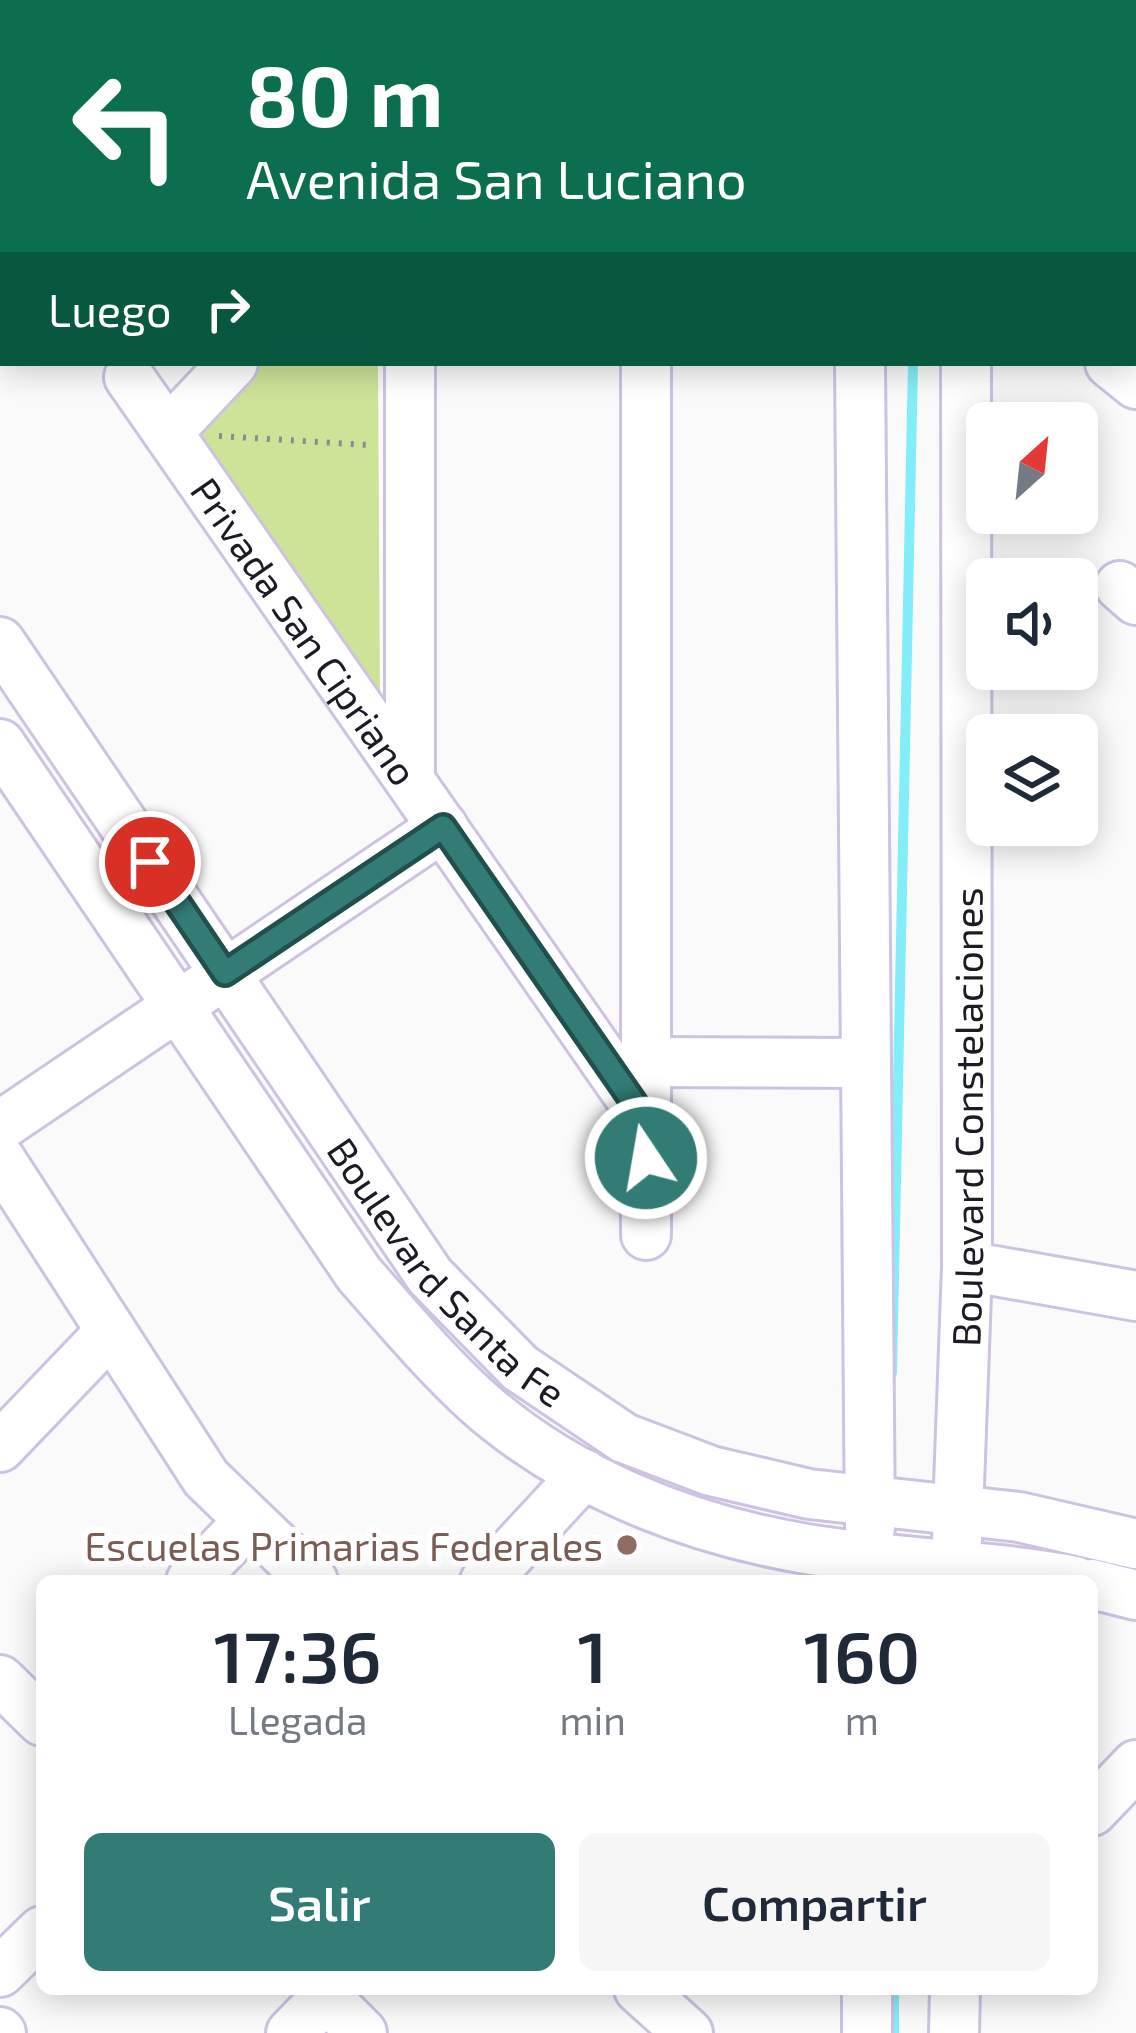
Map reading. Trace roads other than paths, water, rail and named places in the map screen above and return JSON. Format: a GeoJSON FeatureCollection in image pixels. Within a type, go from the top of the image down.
{"type":"FeatureCollection","features":[{"type":"Feature","properties":{"kind":"street"},"geometry":{"type":"LineString","coordinates":[[168,432],[230,366]]}},
{"type":"Feature","properties":{"kind":"street"},"geometry":{"type":"LineString","coordinates":[[410,366],[410,780]]}},
{"type":"Feature","properties":{"kind":"street"},"geometry":{"type":"LineString","coordinates":[[646,366],[646,1235]]}},
{"type":"Feature","properties":{"kind":"street","name":"Boulevard Constelaciones"},"geometry":{"type":"LineString","coordinates":[[860,366],[866,1063],[910,1505],[912,1568]]}},
{"type":"Feature","properties":{"kind":"street","name":"Boulevard Constelaciones"},"geometry":{"type":"LineString","coordinates":[[912,1568],[910,1505],[967,1265],[966,366]]}},
{"type":"Feature","properties":{"kind":"street","name":"Privada San Cipriano"},"geometry":{"type":"LineString","coordinates":[[129,377],[646,1120]]}},
{"type":"Feature","properties":{"kind":"street","name":"Boulevard Santa Fe"},"geometry":{"type":"LineString","coordinates":[[0,642],[430,1276],[520,1368],[586,1416],[664,1456],[758,1484],[1019,1517],[1136,1544]]}},
{"type":"Feature","properties":{"kind":"street","name":"Boulevard Santa Fe"},"geometry":{"type":"LineString","coordinates":[[0,744],[359,1274],[482,1406],[584,1474],[642,1503],[716,1528],[912,1568],[1000,1575]]}},
{"type":"Feature","properties":{"kind":"street"},"geometry":{"type":"LineString","coordinates":[[0,1126],[443,827]]}},
{"type":"Feature","properties":{"kind":"street"},"geometry":{"type":"LineString","coordinates":[[646,1063],[866,1063]]}},
{"type":"Feature","properties":{"kind":"street"},"geometry":{"type":"LineString","coordinates":[[0,1159],[206,1478],[307,1575]]}},
{"type":"Feature","properties":{"kind":"street"},"geometry":{"type":"LineString","coordinates":[[967,1265],[1136,1296]]}},
{"type":"Feature","properties":{"kind":"street"},"geometry":{"type":"LineString","coordinates":[[0,1447],[111,1330]]}},
{"type":"Feature","properties":{"kind":"street"},"geometry":{"type":"LineString","coordinates":[[490,1575],[584,1474]]}},
{"type":"Feature","properties":{"kind":"street"},"geometry":{"type":"LineString","coordinates":[[197,1575],[249,1521]]}},
{"type":"Feature","properties":{"kind":"street"},"geometry":{"type":"LineString","coordinates":[[1098,1586],[1136,1595]]}},
{"type":"Feature","properties":{"kind":"street"},"geometry":{"type":"LineString","coordinates":[[0,1680],[36,1715]]}},
{"type":"Feature","properties":{"kind":"street"},"geometry":{"type":"LineString","coordinates":[[1098,1805],[1136,1765]]}},
{"type":"Feature","properties":{"kind":"street"},"geometry":{"type":"LineString","coordinates":[[0,1972],[36,1936]]}},
{"type":"Feature","properties":{"kind":"street"},"geometry":{"type":"LineString","coordinates":[[291,2033],[320,1995]]}},
{"type":"Feature","properties":{"kind":"street"},"geometry":{"type":"LineString","coordinates":[[324,1995],[362,2033]]}},
{"type":"Feature","properties":{"kind":"street"},"geometry":{"type":"LineString","coordinates":[[646,1995],[688,2033]]}},
{"type":"Feature","properties":{"kind":"street"},"geometry":{"type":"LineString","coordinates":[[867,1995],[867,2033]]}},
{"type":"Feature","properties":{"kind":"street"},"geometry":{"type":"LineString","coordinates":[[954,2033],[955,1995]]}},
{"type":"Feature","properties":{"kind":"waterway"},"geometry":{"type":"LineString","coordinates":[[892,1373],[913,366]]}},
{"type":"Feature","properties":{"kind":"waterway"},"geometry":{"type":"LineString","coordinates":[[894,1995],[894,2033]]}},
{"type":"Feature","properties":{"kind":"place","name":"Escuelas Primarias Federales"},"geometry":{"type":"Point","coordinates":[627,1545]}}]}
